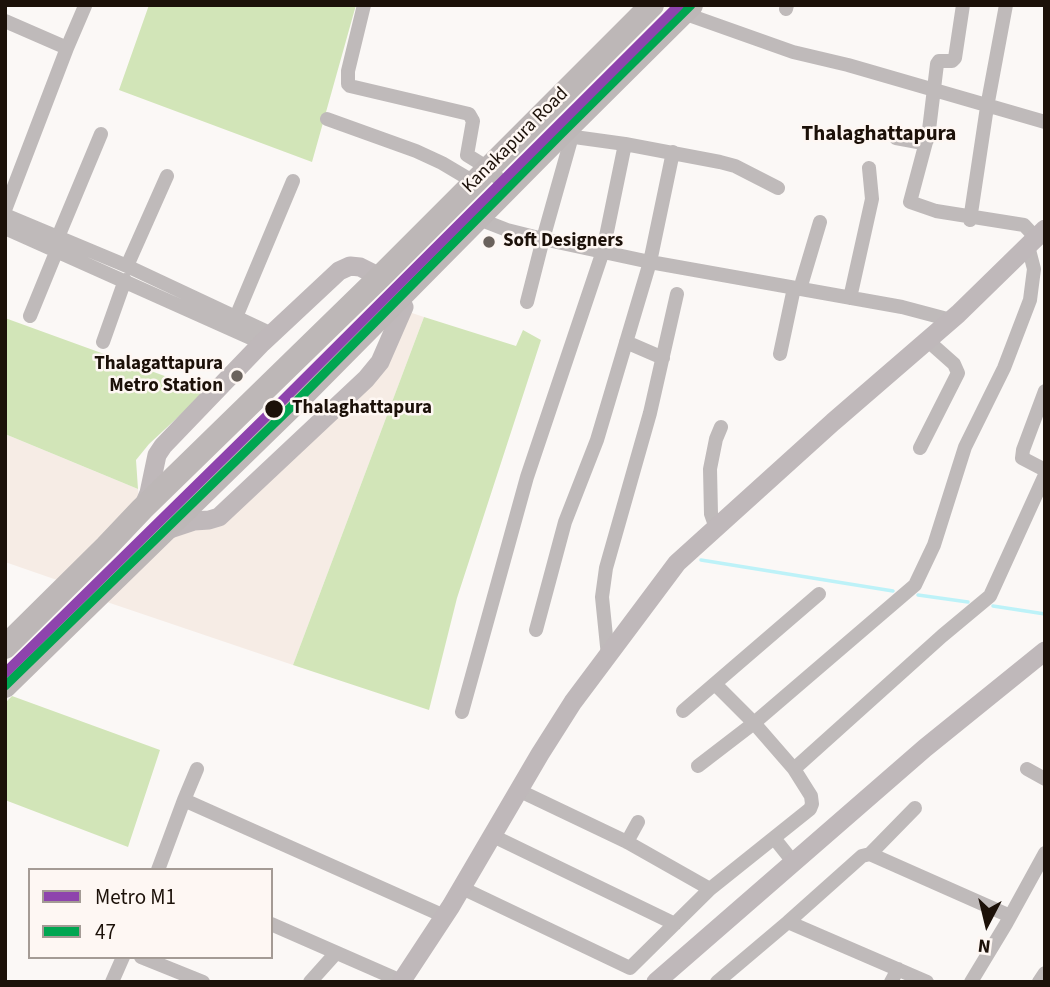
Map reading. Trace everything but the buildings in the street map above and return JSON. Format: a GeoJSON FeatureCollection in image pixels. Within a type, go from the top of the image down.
{"type":"FeatureCollection","features":[{"type":"Feature","properties":{"kind":"highway","name":"Kanakapura Road"},"geometry":{"type":"LineString","coordinates":[[5,647],[652,5]]}},
{"type":"Feature","properties":{"kind":"highway","name":"Kanakapura Road"},"geometry":{"type":"LineString","coordinates":[[5,686],[290,408],[479,216],[566,135],[687,9]]}},
{"type":"Feature","properties":{"kind":"highway"},"geometry":{"type":"LineString","coordinates":[[123,530],[142,552]]}},
{"type":"Feature","properties":{"kind":"street"},"geometry":{"type":"LineString","coordinates":[[364,5],[348,71],[348,84],[470,114],[473,121],[467,155],[481,175]]}},
{"type":"Feature","properties":{"kind":"street"},"geometry":{"type":"LineString","coordinates":[[698,766],[754,723],[915,585],[934,545],[965,447],[1004,369],[1030,300],[1036,237],[1024,225],[958,216],[911,202],[928,138],[937,64],[939,61],[952,61],[955,58],[963,5]]}},
{"type":"Feature","properties":{"kind":"street"},"geometry":{"type":"LineString","coordinates":[[971,218],[1006,5]]}},
{"type":"Feature","properties":{"kind":"street"},"geometry":{"type":"LineString","coordinates":[[57,244],[5,213],[85,6]]}},
{"type":"Feature","properties":{"kind":"street"},"geometry":{"type":"LineString","coordinates":[[687,9],[793,52],[848,65],[1045,122]]}},
{"type":"Feature","properties":{"kind":"street"},"geometry":{"type":"LineString","coordinates":[[5,22],[67,48]]}},
{"type":"Feature","properties":{"kind":"street"},"geometry":{"type":"LineString","coordinates":[[327,119],[481,175],[508,188]]}},
{"type":"Feature","properties":{"kind":"street"},"geometry":{"type":"LineString","coordinates":[[30,316],[101,134]]}},
{"type":"Feature","properties":{"kind":"street"},"geometry":{"type":"LineString","coordinates":[[527,302],[566,135],[673,152],[735,166],[778,188]]}},
{"type":"Feature","properties":{"kind":"street"},"geometry":{"type":"LineString","coordinates":[[896,138],[926,142]]}},
{"type":"Feature","properties":{"kind":"street"},"geometry":{"type":"LineString","coordinates":[[462,712],[527,477],[603,251],[625,144]]}},
{"type":"Feature","properties":{"kind":"street"},"geometry":{"type":"LineString","coordinates":[[536,630],[565,522],[597,440],[650,262],[673,152]]}},
{"type":"Feature","properties":{"kind":"street"},"geometry":{"type":"LineString","coordinates":[[850,298],[872,199],[869,168]]}},
{"type":"Feature","properties":{"kind":"street"},"geometry":{"type":"LineString","coordinates":[[103,342],[126,273],[167,176]]}},
{"type":"Feature","properties":{"kind":"street"},"geometry":{"type":"LineString","coordinates":[[236,317],[293,181]]}},
{"type":"Feature","properties":{"kind":"street"},"geometry":{"type":"LineString","coordinates":[[479,216],[484,221],[507,230],[543,239],[650,262],[902,307],[951,320]]}},
{"type":"Feature","properties":{"kind":"street"},"geometry":{"type":"LineString","coordinates":[[780,354],[797,288],[820,222]]}},
{"type":"Feature","properties":{"kind":"street"},"geometry":{"type":"LineString","coordinates":[[5,228],[57,244],[236,317],[267,339]]}},
{"type":"Feature","properties":{"kind":"street"},"geometry":{"type":"LineString","coordinates":[[273,925],[401,981],[462,888],[573,702],[677,564],[833,422],[951,320],[1036,237]]}},
{"type":"Feature","properties":{"kind":"street","name":"Kanakapura Road"},"geometry":{"type":"LineString","coordinates":[[142,509],[149,493],[157,454],[267,339],[339,271],[350,266],[360,267],[380,277]]}},
{"type":"Feature","properties":{"kind":"street"},"geometry":{"type":"LineString","coordinates":[[126,273],[267,339]]}},
{"type":"Feature","properties":{"kind":"street"},"geometry":{"type":"LineString","coordinates":[[608,656],[602,597],[606,568],[650,413],[677,294]]}},
{"type":"Feature","properties":{"kind":"street","name":"Kanakapura Road"},"geometry":{"type":"LineString","coordinates":[[162,532],[194,521],[219,517],[366,379],[380,362],[404,307],[398,296]]}},
{"type":"Feature","properties":{"kind":"street"},"geometry":{"type":"LineString","coordinates":[[920,449],[958,373],[954,364],[927,340]]}},
{"type":"Feature","properties":{"kind":"street"},"geometry":{"type":"LineString","coordinates":[[626,342],[663,358]]}},
{"type":"Feature","properties":{"kind":"street"},"geometry":{"type":"LineString","coordinates":[[794,769],[990,596],[1045,472],[1022,458],[1023,450],[1039,423],[1045,391]]}},
{"type":"Feature","properties":{"kind":"street"},"geometry":{"type":"LineString","coordinates":[[716,528],[711,514],[710,469],[721,427]]}},
{"type":"Feature","properties":{"kind":"street"},"geometry":{"type":"LineString","coordinates":[[683,711],[819,594]]}},
{"type":"Feature","properties":{"kind":"street"},"geometry":{"type":"LineString","coordinates":[[656,982],[925,748],[1045,651]]}},
{"type":"Feature","properties":{"kind":"street"},"geometry":{"type":"LineString","coordinates":[[462,888],[630,968],[710,889],[810,809],[812,804],[811,796],[794,769],[715,684]]}},
{"type":"Feature","properties":{"kind":"street"},"geometry":{"type":"LineString","coordinates":[[160,868],[197,769]]}},
{"type":"Feature","properties":{"kind":"street"},"geometry":{"type":"LineString","coordinates":[[1027,769],[1045,779]]}},
{"type":"Feature","properties":{"kind":"street"},"geometry":{"type":"LineString","coordinates":[[520,791],[627,842],[710,889]]}},
{"type":"Feature","properties":{"kind":"street"},"geometry":{"type":"LineString","coordinates":[[184,800],[444,916]]}},
{"type":"Feature","properties":{"kind":"street"},"geometry":{"type":"LineString","coordinates":[[721,978],[862,856],[870,854],[915,808]]}},
{"type":"Feature","properties":{"kind":"street"},"geometry":{"type":"LineString","coordinates":[[627,842],[638,822]]}},
{"type":"Feature","properties":{"kind":"street"},"geometry":{"type":"LineString","coordinates":[[493,836],[675,924]]}},
{"type":"Feature","properties":{"kind":"street"},"geometry":{"type":"LineString","coordinates":[[774,838],[794,863]]}},
{"type":"Feature","properties":{"kind":"street"},"geometry":{"type":"LineString","coordinates":[[870,854],[1010,916]]}},
{"type":"Feature","properties":{"kind":"street"},"geometry":{"type":"LineString","coordinates":[[971,982],[1043,861]]}},
{"type":"Feature","properties":{"kind":"street"},"geometry":{"type":"LineString","coordinates":[[788,922],[895,976],[927,982]]}},
{"type":"Feature","properties":{"kind":"street"},"geometry":{"type":"LineString","coordinates":[[310,982],[337,953]]}},
{"type":"Feature","properties":{"kind":"street"},"geometry":{"type":"LineString","coordinates":[[111,982],[122,959]]}},
{"type":"Feature","properties":{"kind":"street"},"geometry":{"type":"LineString","coordinates":[[146,959],[203,982]]}},
{"type":"Feature","properties":{"kind":"street"},"geometry":{"type":"LineString","coordinates":[[1039,982],[1045,973]]}},
{"type":"Feature","properties":{"kind":"street"},"geometry":{"type":"LineString","coordinates":[[721,978],[740,982]]}},
{"type":"Feature","properties":{"kind":"shaded area"},"geometry":{"type":"Polygon","coordinates":[[[409,312],[424,317],[293,665],[104,601],[168,539],[196,529],[385,366],[409,312]]]}},
{"type":"Feature","properties":{"kind":"shaded area"},"geometry":{"type":"Polygon","coordinates":[[[5,434],[138,489],[139,501],[57,580],[5,562],[5,434]]]}},
{"type":"Feature","properties":{"kind":"green space"},"geometry":{"type":"Polygon","coordinates":[[[149,5],[356,5],[312,162],[119,90],[149,5]]]}},
{"type":"Feature","properties":{"kind":"green space"},"geometry":{"type":"Polygon","coordinates":[[[424,317],[516,346],[523,330],[541,340],[457,598],[429,710],[293,665],[424,317]]]}},
{"type":"Feature","properties":{"kind":"green space"},"geometry":{"type":"Polygon","coordinates":[[[5,318],[206,391],[149,444],[136,460],[138,489],[5,434],[5,318]]]}},
{"type":"Feature","properties":{"kind":"green space"},"geometry":{"type":"Polygon","coordinates":[[[12,696],[160,750],[128,847],[5,800],[5,703],[12,696]]]}},
{"type":"Feature","properties":{"kind":"waterway"},"geometry":{"type":"LineString","coordinates":[[701,560],[893,591]]}},
{"type":"Feature","properties":{"kind":"waterway"},"geometry":{"type":"LineString","coordinates":[[918,595],[968,602]]}},
{"type":"Feature","properties":{"kind":"waterway"},"geometry":{"type":"LineString","coordinates":[[993,606],[1045,614]]}},
{"type":"Feature","properties":{"kind":"metro line","name":"M1"},"geometry":{"type":"LineString","coordinates":[[5,673],[679,5]]}},
{"type":"Feature","properties":{"kind":"transit line","name":"47"},"geometry":{"type":"LineString","coordinates":[[5,686],[290,408],[691,5]]}},
{"type":"Feature","properties":{"kind":"place","name":"Soft Designers"},"geometry":{"type":"Point","coordinates":[489,242]}},
{"type":"Feature","properties":{"kind":"place","name":"Thalagattapura Metro Station"},"geometry":{"type":"Point","coordinates":[237,376]}},
{"type":"Feature","properties":{"kind":"place","name":"Thalaghattapura"},"geometry":{"type":"Point","coordinates":[274,409]}},
{"type":"Feature","properties":{"kind":"district","name":"Thalaghattapura"},"geometry":{"type":"Point","coordinates":[879,135]}}]}
